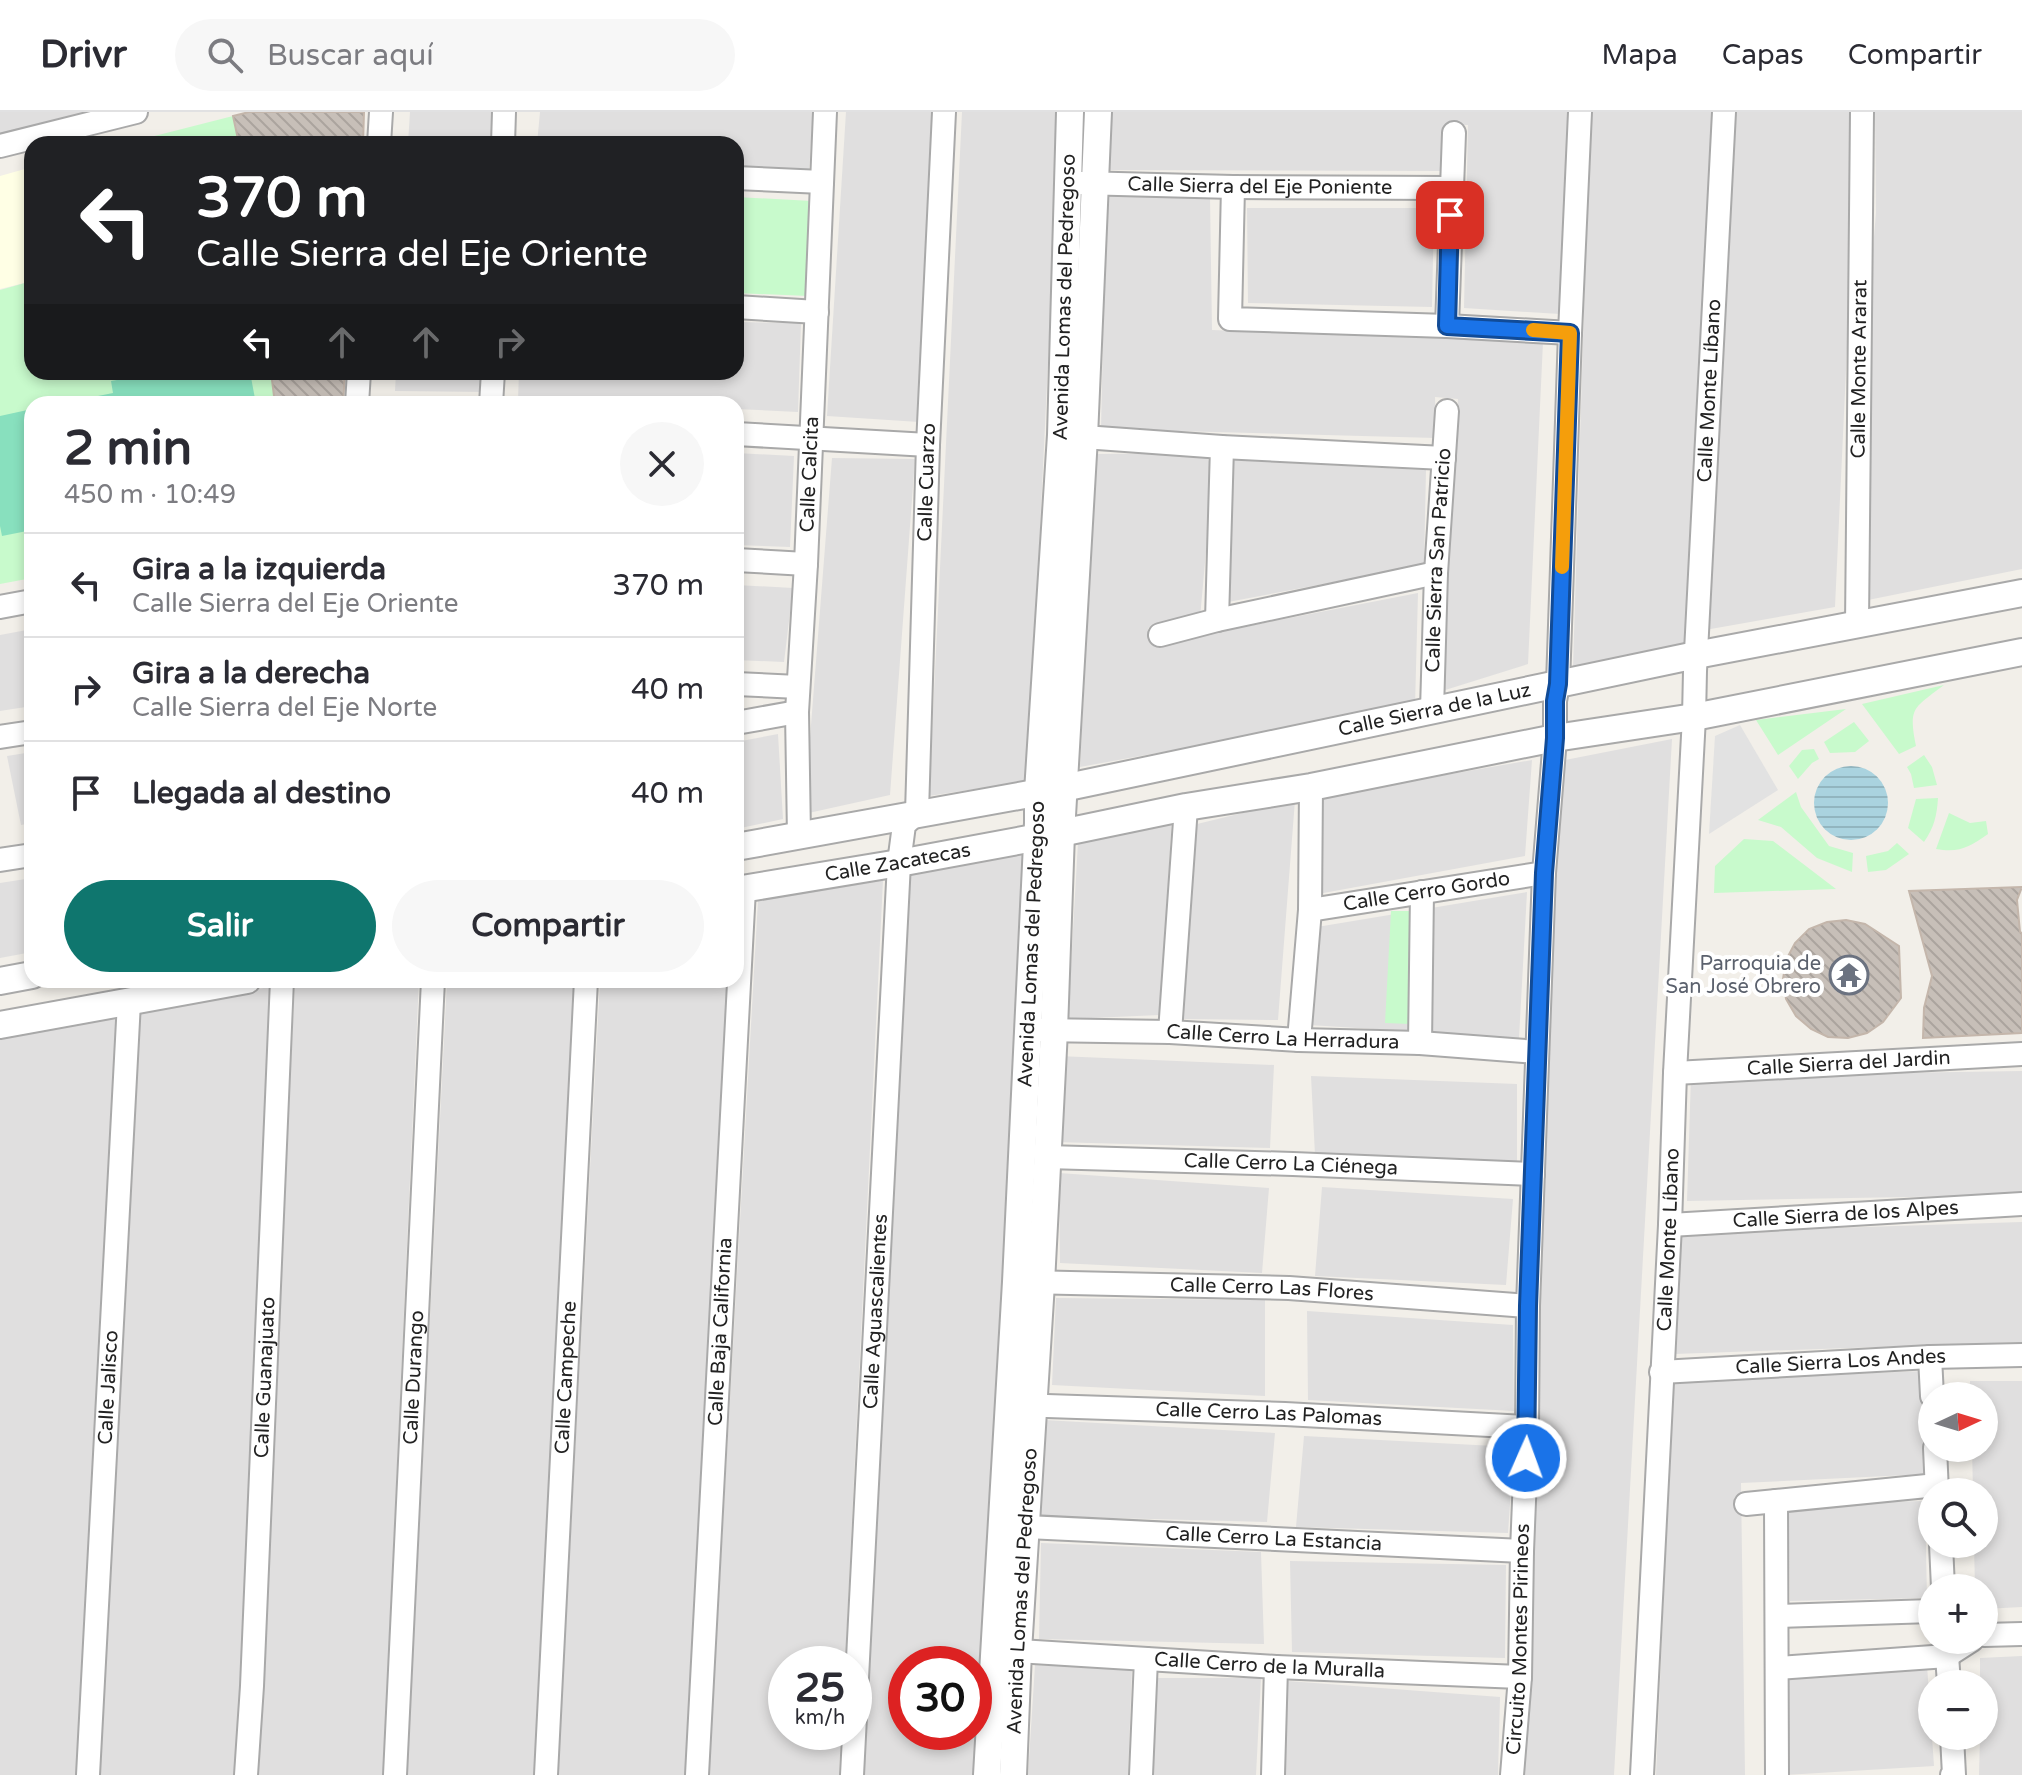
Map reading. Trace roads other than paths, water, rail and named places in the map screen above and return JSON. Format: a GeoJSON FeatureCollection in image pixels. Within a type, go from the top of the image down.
{"type":"FeatureCollection","features":[{"type":"Feature","properties":{"kind":"street"},"geometry":{"type":"LineString","coordinates":[[33,136],[100,116],[136,112]]}},
{"type":"Feature","properties":{"kind":"street"},"geometry":{"type":"LineString","coordinates":[[380,136],[381,112]]}},
{"type":"Feature","properties":{"kind":"street"},"geometry":{"type":"LineString","coordinates":[[503,136],[504,112]]}},
{"type":"Feature","properties":{"kind":"street","name":"Calle Calcita"},"geometry":{"type":"LineString","coordinates":[[799,836],[797,712],[825,112]]}},
{"type":"Feature","properties":{"kind":"street","name":"Calle Cuarzo"},"geometry":{"type":"LineString","coordinates":[[905,837],[944,112]]}},
{"type":"Feature","properties":{"kind":"street","name":"Avenida Lomas del Pedregoso"},"geometry":{"type":"LineString","coordinates":[[1070,112],[1067,182],[1073,436]]}},
{"type":"Feature","properties":{"kind":"street","name":"Avenida Lomas del Pedregoso"},"geometry":{"type":"LineString","coordinates":[[987,1775],[1006,1650],[1029,1282],[1050,790],[1098,112]]}},
{"type":"Feature","properties":{"kind":"street","name":"Circuito Montes Pirineos"},"geometry":{"type":"LineString","coordinates":[[1512,1775],[1520,1677],[1528,1306],[1544,873],[1555,733],[1580,112]]}},
{"type":"Feature","properties":{"kind":"street","name":"Calle Monte Líbano"},"geometry":{"type":"LineString","coordinates":[[1642,1775],[1724,112]]}},
{"type":"Feature","properties":{"kind":"street","name":"Calle Monte Ararat"},"geometry":{"type":"LineString","coordinates":[[1857,625],[1862,112]]}},
{"type":"Feature","properties":{"kind":"street"},"geometry":{"type":"LineString","coordinates":[[1447,326],[1454,133]]}},
{"type":"Feature","properties":{"kind":"street"},"geometry":{"type":"LineString","coordinates":[[0,146],[24,139]]}},
{"type":"Feature","properties":{"kind":"street"},"geometry":{"type":"LineString","coordinates":[[744,178],[822,182]]}},
{"type":"Feature","properties":{"kind":"street","name":"Calle Sierra del Eje Poniente"},"geometry":{"type":"LineString","coordinates":[[1067,182],[1233,187],[1451,188]]}},
{"type":"Feature","properties":{"kind":"street"},"geometry":{"type":"LineString","coordinates":[[1233,187],[1230,319],[1570,333]]}},
{"type":"Feature","properties":{"kind":"street"},"geometry":{"type":"LineString","coordinates":[[744,307],[817,312]]}},
{"type":"Feature","properties":{"kind":"street","name":"Calle Sierra San Patricio"},"geometry":{"type":"LineString","coordinates":[[1432,710],[1436,573],[1447,411]]}},
{"type":"Feature","properties":{"kind":"street"},"geometry":{"type":"LineString","coordinates":[[744,435],[928,445]]}},
{"type":"Feature","properties":{"kind":"street"},"geometry":{"type":"LineString","coordinates":[[1073,436],[1444,458]]}},
{"type":"Feature","properties":{"kind":"street"},"geometry":{"type":"LineString","coordinates":[[1217,620],[1222,447]]}},
{"type":"Feature","properties":{"kind":"street"},"geometry":{"type":"LineString","coordinates":[[744,560],[806,564]]}},
{"type":"Feature","properties":{"kind":"street"},"geometry":{"type":"LineString","coordinates":[[1160,635],[1436,573]]}},
{"type":"Feature","properties":{"kind":"street","name":"Calle Sierra de la Luz"},"geometry":{"type":"LineString","coordinates":[[1050,790],[1432,710],[1556,692],[1857,625],[2022,593]]}},
{"type":"Feature","properties":{"kind":"street"},"geometry":{"type":"LineString","coordinates":[[0,607],[24,602]]}},
{"type":"Feature","properties":{"kind":"street"},"geometry":{"type":"LineString","coordinates":[[1049,829],[1311,787],[1555,733],[2022,652]]}},
{"type":"Feature","properties":{"kind":"street"},"geometry":{"type":"LineString","coordinates":[[744,684],[798,687]]}},
{"type":"Feature","properties":{"kind":"street"},"geometry":{"type":"LineString","coordinates":[[744,722],[797,712]]}},
{"type":"Feature","properties":{"kind":"street"},"geometry":{"type":"LineString","coordinates":[[0,737],[24,733]]}},
{"type":"Feature","properties":{"kind":"street"},"geometry":{"type":"LineString","coordinates":[[1299,1040],[1310,910],[1311,787]]}},
{"type":"Feature","properties":{"kind":"street","name":"Calle Zacatecas"},"geometry":{"type":"LineString","coordinates":[[744,889],[1050,790]]}},
{"type":"Feature","properties":{"kind":"street"},"geometry":{"type":"LineString","coordinates":[[1170,1032],[1186,807]]}},
{"type":"Feature","properties":{"kind":"street","name":"Calle Zacatecas"},"geometry":{"type":"LineString","coordinates":[[744,846],[799,836],[905,837],[1049,829]]}},
{"type":"Feature","properties":{"kind":"street","name":"Calle Aguascalientes"},"geometry":{"type":"LineString","coordinates":[[852,1775],[905,837]]}},
{"type":"Feature","properties":{"kind":"street"},"geometry":{"type":"LineString","coordinates":[[0,860],[24,856]]}},
{"type":"Feature","properties":{"kind":"street","name":"Calle Cerro Gordo"},"geometry":{"type":"LineString","coordinates":[[1310,910],[1544,873]]}},
{"type":"Feature","properties":{"kind":"street"},"geometry":{"type":"LineString","coordinates":[[1420,1043],[1422,892]]}},
{"type":"Feature","properties":{"kind":"street"},"geometry":{"type":"LineString","coordinates":[[0,981],[24,976]]}},
{"type":"Feature","properties":{"kind":"street"},"geometry":{"type":"LineString","coordinates":[[0,1025],[204,988]]}},
{"type":"Feature","properties":{"kind":"street","name":"Calle Guanajuato"},"geometry":{"type":"LineString","coordinates":[[246,1775],[282,988]]}},
{"type":"Feature","properties":{"kind":"street","name":"Calle Durango"},"geometry":{"type":"LineString","coordinates":[[395,1775],[433,988]]}},
{"type":"Feature","properties":{"kind":"street","name":"Calle Campeche"},"geometry":{"type":"LineString","coordinates":[[546,1775],[586,988]]}},
{"type":"Feature","properties":{"kind":"street","name":"Calle Baja California"},"geometry":{"type":"LineString","coordinates":[[697,1775],[735,988]]}},
{"type":"Feature","properties":{"kind":"street","name":"Calle Jalisco"},"geometry":{"type":"LineString","coordinates":[[88,1775],[129,1002]]}},
{"type":"Feature","properties":{"kind":"street","name":"Avenida Lomas del Pedregoso"},"geometry":{"type":"LineString","coordinates":[[1029,1282],[1047,1157],[1041,1030]]}},
{"type":"Feature","properties":{"kind":"street","name":"Calle Cerro La Herradura"},"geometry":{"type":"LineString","coordinates":[[1041,1030],[1170,1032],[1420,1043],[1537,1052]]}},
{"type":"Feature","properties":{"kind":"street","name":"Calle Sierra del Jardin"},"geometry":{"type":"LineString","coordinates":[[1675,1073],[2022,1054]]}},
{"type":"Feature","properties":{"kind":"street","name":"Calle Cerro La Ciénega"},"geometry":{"type":"LineString","coordinates":[[1047,1157],[1533,1174]]}},
{"type":"Feature","properties":{"kind":"street","name":"Calle Sierra de los Alpes"},"geometry":{"type":"LineString","coordinates":[[1670,1225],[2022,1204]]}},
{"type":"Feature","properties":{"kind":"street","name":"Calle Cerro Las Flores"},"geometry":{"type":"LineString","coordinates":[[1029,1282],[1289,1288],[1528,1306]]}},
{"type":"Feature","properties":{"kind":"street","name":"Calle Sierra Los Andes"},"geometry":{"type":"LineString","coordinates":[[1661,1372],[2022,1355]]}},
{"type":"Feature","properties":{"kind":"street"},"geometry":{"type":"LineString","coordinates":[[1930,1357],[1931,1382]]}},
{"type":"Feature","properties":{"kind":"street","name":"Calle Cerro Las Palomas"},"geometry":{"type":"LineString","coordinates":[[1021,1405],[1285,1414],[1527,1427]]}},
{"type":"Feature","properties":{"kind":"street"},"geometry":{"type":"LineString","coordinates":[[1746,1504],[1918,1490]]}},
{"type":"Feature","properties":{"kind":"street"},"geometry":{"type":"LineString","coordinates":[[1776,1501],[1777,1775]]}},
{"type":"Feature","properties":{"kind":"street","name":"Calle Cerro La Estancia"},"geometry":{"type":"LineString","coordinates":[[1014,1527],[1522,1551]]}},
{"type":"Feature","properties":{"kind":"street"},"geometry":{"type":"LineString","coordinates":[[1778,1616],[1918,1611]]}},
{"type":"Feature","properties":{"kind":"street"},"geometry":{"type":"LineString","coordinates":[[1998,1635],[2022,1634]]}},
{"type":"Feature","properties":{"kind":"street","name":"Avenida Lomas del Pedregoso"},"geometry":{"type":"LineString","coordinates":[[1006,1650],[1013,1775]]}},
{"type":"Feature","properties":{"kind":"street","name":"Calle Cerro de la Muralla"},"geometry":{"type":"LineString","coordinates":[[1006,1650],[1276,1667],[1520,1677]]}},
{"type":"Feature","properties":{"kind":"street"},"geometry":{"type":"LineString","coordinates":[[1777,1668],[1918,1651]]}},
{"type":"Feature","properties":{"kind":"street"},"geometry":{"type":"LineString","coordinates":[[1141,1775],[1146,1659]]}},
{"type":"Feature","properties":{"kind":"street"},"geometry":{"type":"LineString","coordinates":[[1273,1775],[1276,1667]]}},
{"type":"Feature","properties":{"kind":"street"},"geometry":{"type":"LineString","coordinates":[[1952,1750],[1953,1775]]}},
{"type":"Feature","properties":{"kind":"water"},"geometry":{"type":"Polygon","coordinates":[[[1851,766],[1872,772],[1882,782],[1888,803],[1882,824],[1872,834],[1851,840],[1830,834],[1820,824],[1814,803],[1820,782],[1830,772],[1851,766]]]}},
{"type":"Feature","properties":{"kind":"place","name":"Parroquia de San José Obrero"},"geometry":{"type":"Point","coordinates":[1849,975]}}]}
